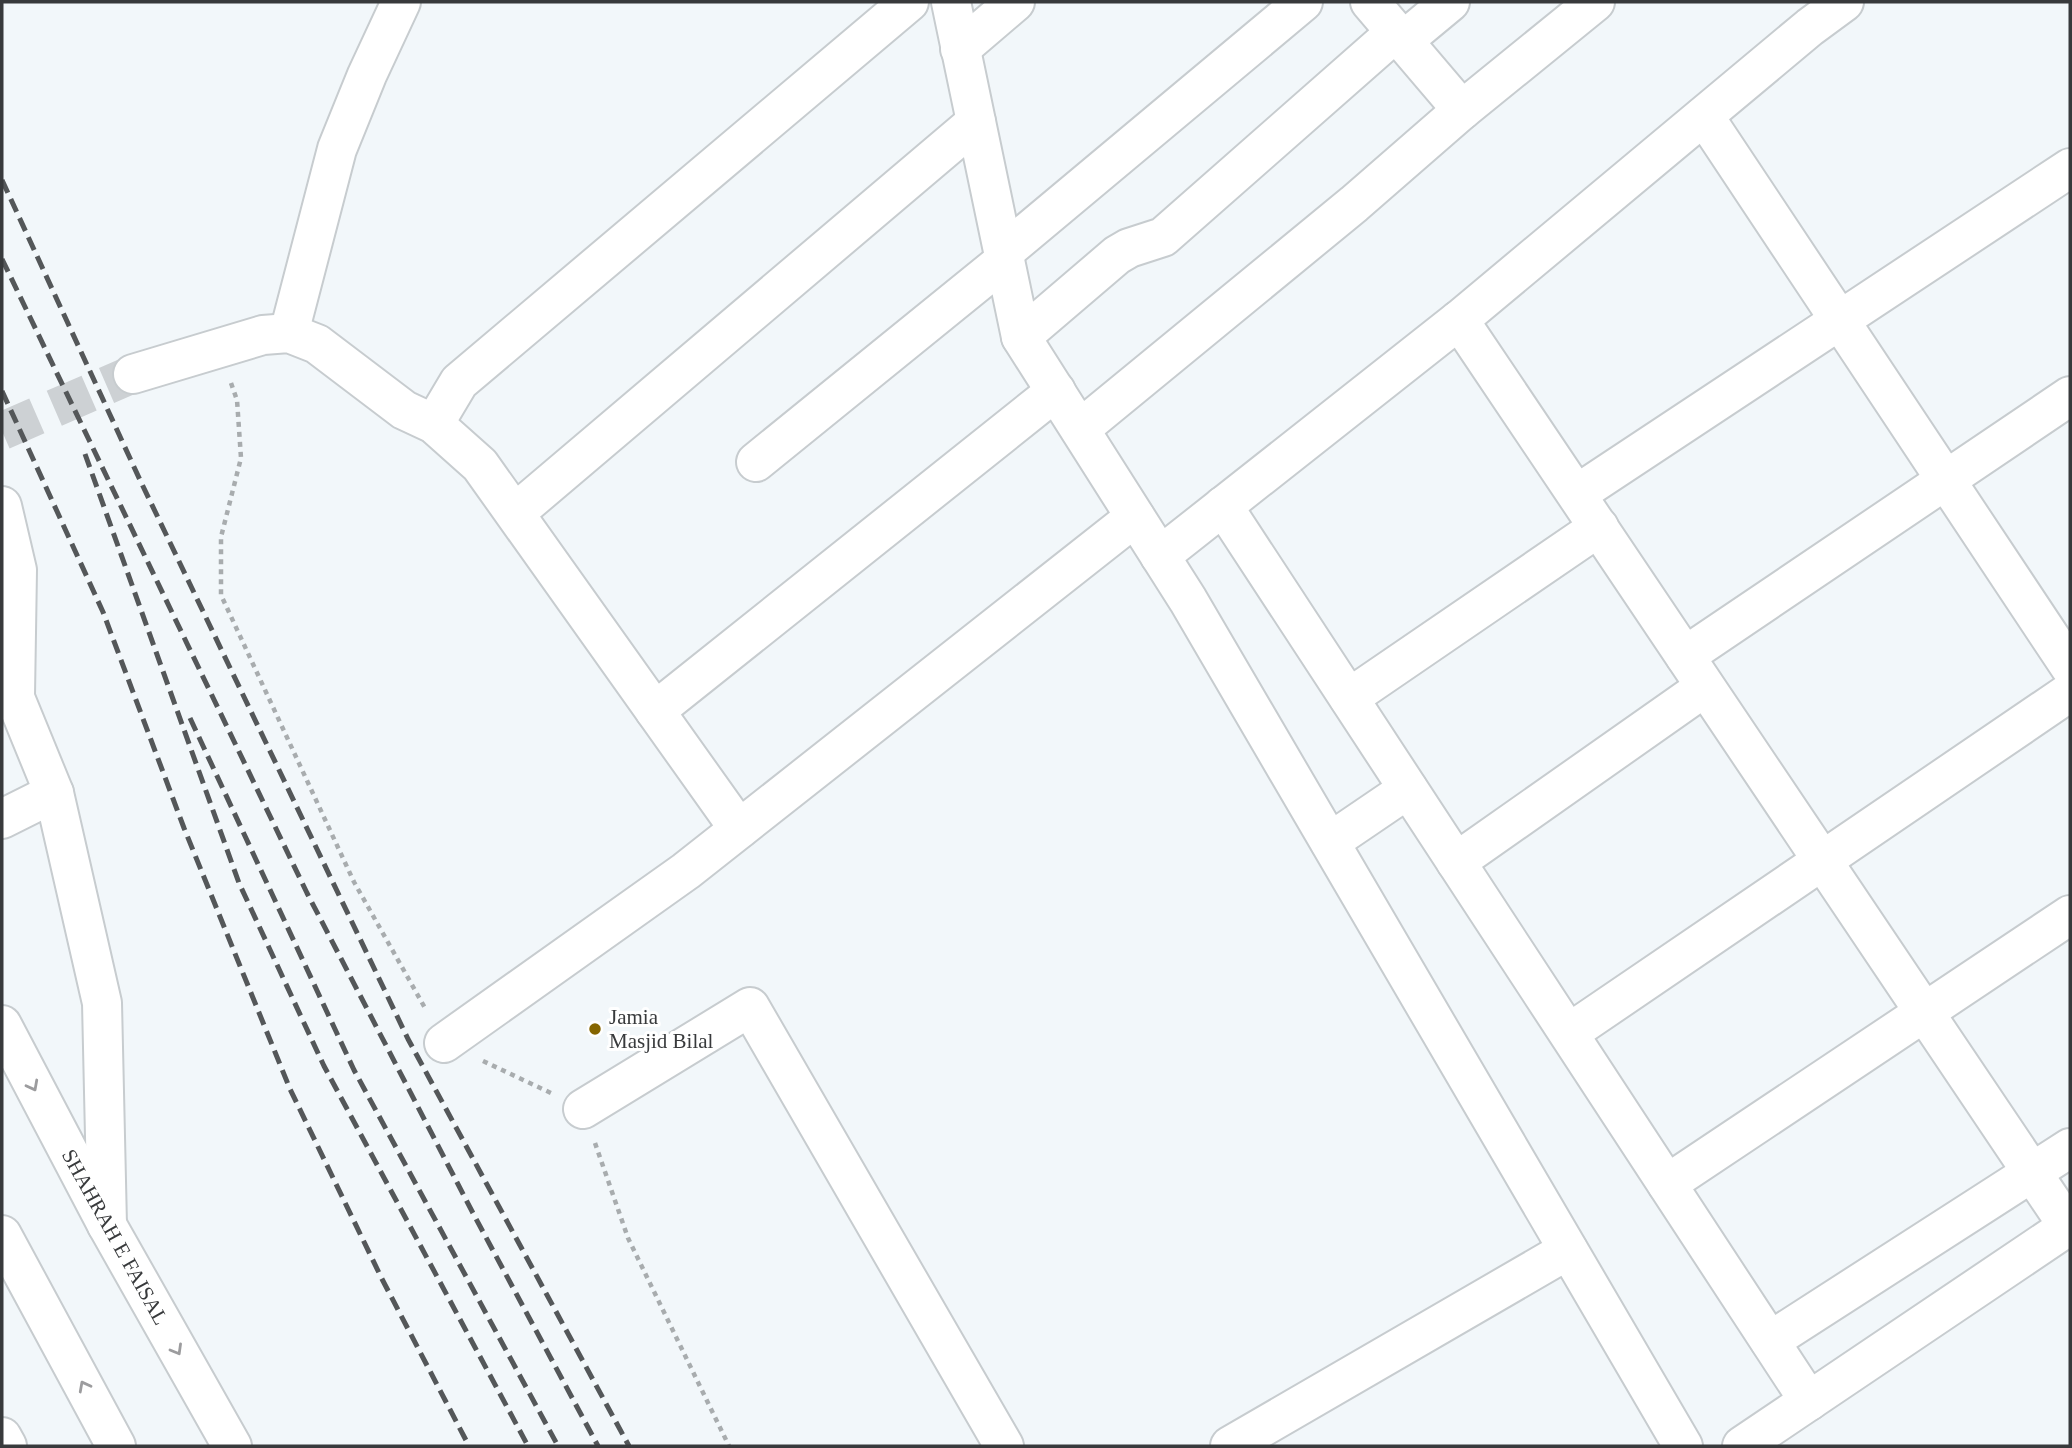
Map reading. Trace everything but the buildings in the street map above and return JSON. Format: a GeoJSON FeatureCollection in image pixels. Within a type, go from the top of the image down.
{"type":"FeatureCollection","features":[{"type":"Feature","properties":{"kind":"main road"},"geometry":{"type":"LineString","coordinates":[[289,333],[337,149],[401,2]]}},
{"type":"Feature","properties":{"kind":"main road"},"geometry":{"type":"LineString","coordinates":[[434,424],[458,382],[909,2]]}},
{"type":"Feature","properties":{"kind":"main road"},"geometry":{"type":"LineString","coordinates":[[951,2],[1021,337],[1160,556],[1683,1446]]}},
{"type":"Feature","properties":{"kind":"main road"},"geometry":{"type":"LineString","coordinates":[[960,49],[1016,2]]}},
{"type":"Feature","properties":{"kind":"main road"},"geometry":{"type":"LineString","coordinates":[[757,462],[1303,2]]}},
{"type":"Feature","properties":{"kind":"main road"},"geometry":{"type":"LineString","coordinates":[[1370,2],[1462,110]]}},
{"type":"Feature","properties":{"kind":"main road"},"geometry":{"type":"LineString","coordinates":[[1021,337],[1117,255],[1163,237],[1400,36],[1450,2]]}},
{"type":"Feature","properties":{"kind":"main road"},"geometry":{"type":"LineString","coordinates":[[1080,429],[1595,2]]}},
{"type":"Feature","properties":{"kind":"main road"},"geometry":{"type":"LineString","coordinates":[[1160,556],[1459,320],[1810,27],[1844,2]]}},
{"type":"Feature","properties":{"kind":"main road"},"geometry":{"type":"LineString","coordinates":[[1704,116],[2070,667]]}},
{"type":"Feature","properties":{"kind":"main road"},"geometry":{"type":"LineString","coordinates":[[515,513],[975,122]]}},
{"type":"Feature","properties":{"kind":"main road"},"geometry":{"type":"LineString","coordinates":[[1577,494],[2070,168]]}},
{"type":"Feature","properties":{"kind":"main road"},"geometry":{"type":"LineString","coordinates":[[1459,320],[2069,1225],[1742,1446]]}},
{"type":"Feature","properties":{"kind":"main road"},"geometry":{"type":"LineString","coordinates":[[133,374],[263,335],[289,333],[317,344],[404,410],[434,424],[480,465],[740,830]]}},
{"type":"Feature","properties":{"kind":"main road"},"geometry":{"type":"LineString","coordinates":[[655,711],[1056,391]]}},
{"type":"Feature","properties":{"kind":"main road"},"geometry":{"type":"LineString","coordinates":[[1456,862],[1695,671],[1946,480],[2070,396]]}},
{"type":"Feature","properties":{"kind":"main road"},"geometry":{"type":"LineString","coordinates":[[2,506],[17,570],[8,680],[54,793],[102,1003],[107,1225]]}},
{"type":"Feature","properties":{"kind":"main road"},"geometry":{"type":"LineString","coordinates":[[1223,506],[1809,1401]]}},
{"type":"Feature","properties":{"kind":"main road"},"geometry":{"type":"LineString","coordinates":[[444,1043],[740,830],[1135,517]]}},
{"type":"Feature","properties":{"kind":"main road"},"geometry":{"type":"LineString","coordinates":[[1349,698],[1599,527]]}},
{"type":"Feature","properties":{"kind":"main road"},"geometry":{"type":"LineString","coordinates":[[1569,1033],[2070,692]]}},
{"type":"Feature","properties":{"kind":"main road"},"geometry":{"type":"LineString","coordinates":[[1330,842],[1408,789]]}},
{"type":"Feature","properties":{"kind":"main road"},"geometry":{"type":"LineString","coordinates":[[2,819],[54,793]]}},
{"type":"Feature","properties":{"kind":"main road"},"geometry":{"type":"LineString","coordinates":[[1667,1184],[2070,915]]}},
{"type":"Feature","properties":{"kind":"main road"},"geometry":{"type":"LineString","coordinates":[[583,1109],[750,1007],[1004,1446]]}},
{"type":"Feature","properties":{"kind":"main road","name":"SHAHRAH E FAISAL"},"geometry":{"type":"LineString","coordinates":[[2,1025],[107,1225],[232,1446]]}},
{"type":"Feature","properties":{"kind":"main road"},"geometry":{"type":"LineString","coordinates":[[1770,1341],[2070,1148]]}},
{"type":"Feature","properties":{"kind":"main road"},"geometry":{"type":"LineString","coordinates":[[2,1235],[116,1446]]}},
{"type":"Feature","properties":{"kind":"main road"},"geometry":{"type":"LineString","coordinates":[[1230,1446],[1568,1250]]}},
{"type":"Feature","properties":{"kind":"main road"},"geometry":{"type":"LineString","coordinates":[[2,1437],[7,1446]]}},
{"type":"Feature","properties":{"kind":"path"},"geometry":{"type":"LineString","coordinates":[[219,349],[237,400],[241,458],[221,537],[221,595],[354,882],[444,1043],[583,1109],[628,1238],[729,1446]]}},
{"type":"Feature","properties":{"kind":"tunnel"},"geometry":{"type":"LineString","coordinates":[[2,431],[133,374]]}},
{"type":"Feature","properties":{"kind":"railway"},"geometry":{"type":"LineString","coordinates":[[2,180],[140,480],[408,1039],[629,1446]]}},
{"type":"Feature","properties":{"kind":"railway"},"geometry":{"type":"LineString","coordinates":[[2,259],[307,893],[475,1217],[598,1446]]}},
{"type":"Feature","properties":{"kind":"railway"},"geometry":{"type":"LineString","coordinates":[[2,391],[103,612],[184,828],[290,1089],[382,1279],[469,1446]]}},
{"type":"Feature","properties":{"kind":"railway"},"geometry":{"type":"LineString","coordinates":[[85,454],[239,883],[324,1066],[528,1446]]}},
{"type":"Feature","properties":{"kind":"railway"},"geometry":{"type":"LineString","coordinates":[[190,718],[354,1070],[558,1446]]}},
{"type":"Feature","properties":{"kind":"place","name":"Jamia Masjid Bilal"},"geometry":{"type":"Point","coordinates":[595,1029]}}]}
